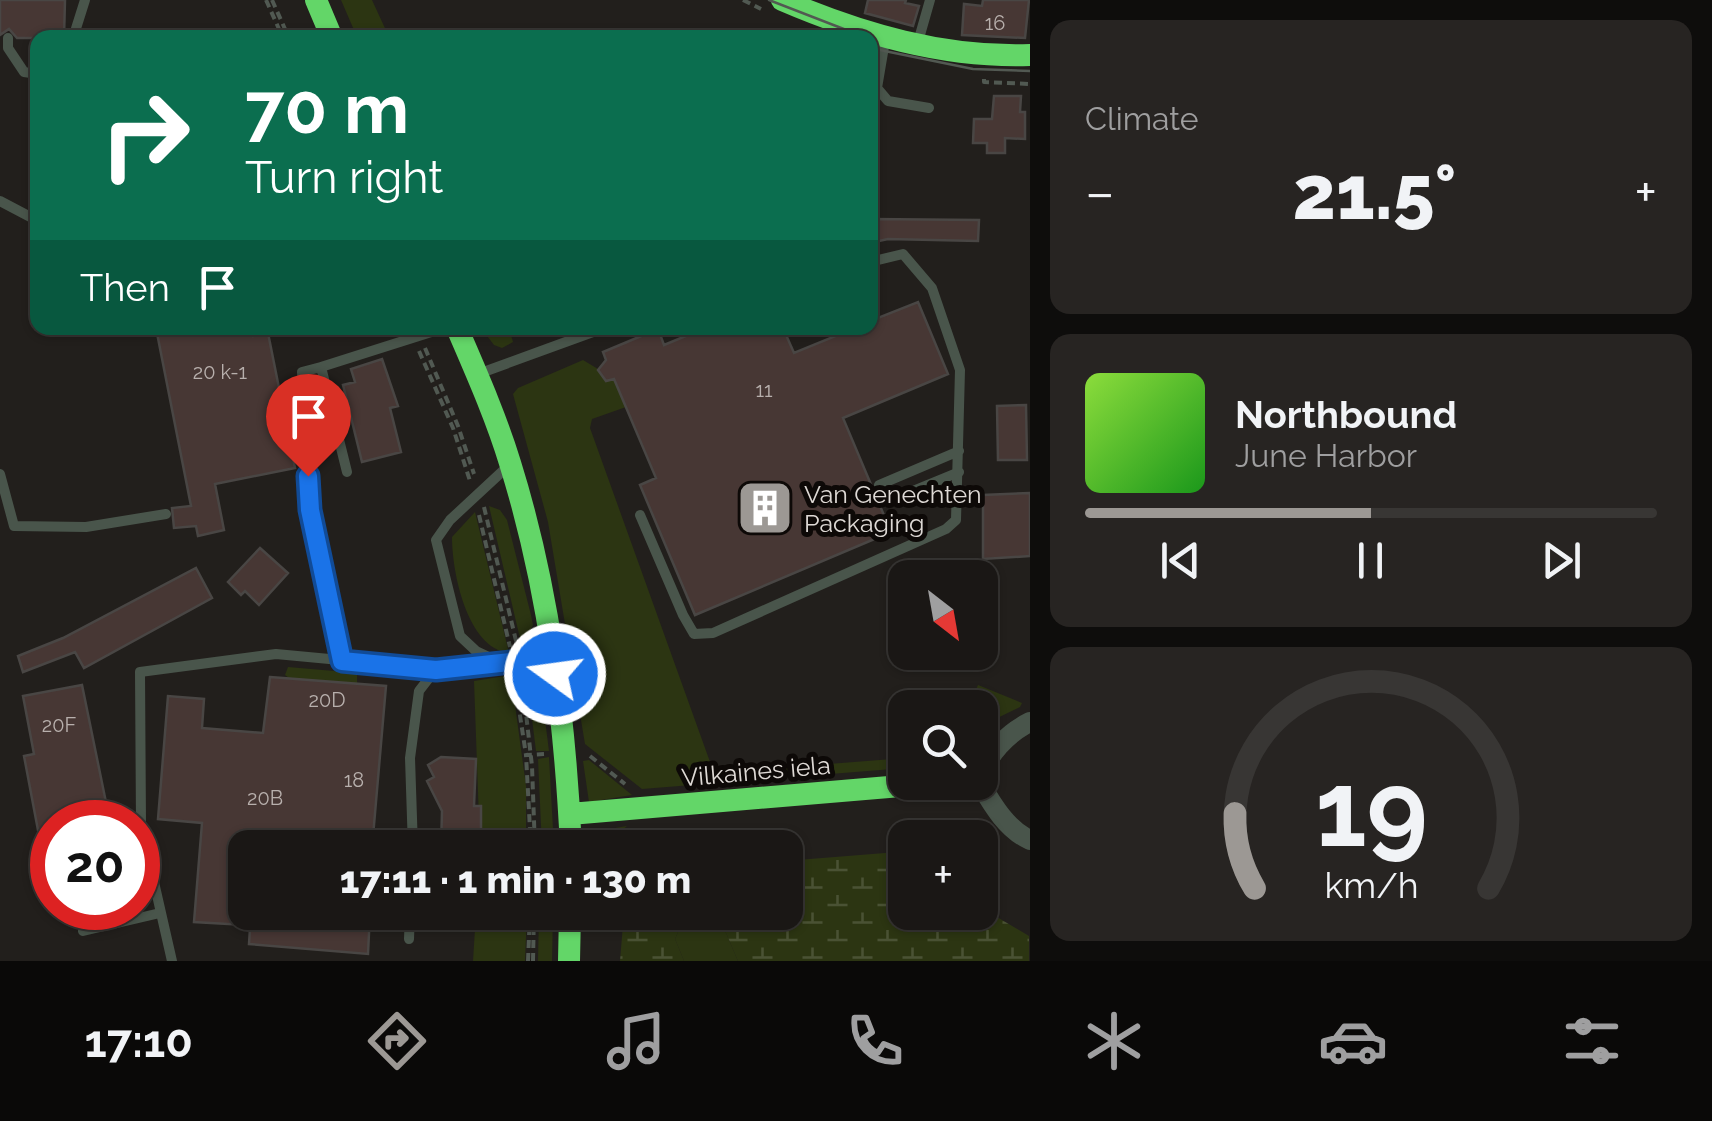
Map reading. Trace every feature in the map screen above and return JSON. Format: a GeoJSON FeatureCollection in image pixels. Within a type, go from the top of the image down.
{"type":"FeatureCollection","features":[{"type":"Feature","properties":{"kind":"street"},"geometry":{"type":"LineString","coordinates":[[316,0],[329,30]]}},
{"type":"Feature","properties":{"kind":"street"},"geometry":{"type":"LineString","coordinates":[[782,0],[825,8],[873,30]]}},
{"type":"Feature","properties":{"kind":"street"},"geometry":{"type":"LineString","coordinates":[[878,32],[966,53],[1030,55]]}},
{"type":"Feature","properties":{"kind":"street"},"geometry":{"type":"LineString","coordinates":[[460,335],[510,464],[535,563],[555,674],[570,830]]}},
{"type":"Feature","properties":{"kind":"street"},"geometry":{"type":"LineString","coordinates":[[998,747],[1014,730],[1030,722]]}},
{"type":"Feature","properties":{"kind":"street","name":"Vilkaines iela"},"geometry":{"type":"LineString","coordinates":[[570,814],[888,787]]}},
{"type":"Feature","properties":{"kind":"street"},"geometry":{"type":"LineString","coordinates":[[990,800],[1020,835],[1030,840]]}},
{"type":"Feature","properties":{"kind":"street"},"geometry":{"type":"LineString","coordinates":[[569,961],[570,930]]}},
{"type":"Feature","properties":{"kind":"lane"},"geometry":{"type":"LineString","coordinates":[[76,30],[85,0]]}},
{"type":"Feature","properties":{"kind":"lane"},"geometry":{"type":"LineString","coordinates":[[917,43],[930,0]]}},
{"type":"Feature","properties":{"kind":"lane"},"geometry":{"type":"LineString","coordinates":[[878,82],[886,36]]}},
{"type":"Feature","properties":{"kind":"lane"},"geometry":{"type":"LineString","coordinates":[[8,38],[8,48],[24,72],[30,73]]}},
{"type":"Feature","properties":{"kind":"lane"},"geometry":{"type":"LineString","coordinates":[[878,89],[888,102],[929,108]]}},
{"type":"Feature","properties":{"kind":"lane"},"geometry":{"type":"LineString","coordinates":[[0,201],[30,216]]}},
{"type":"Feature","properties":{"kind":"lane"},"geometry":{"type":"LineString","coordinates":[[640,515],[682,616],[694,634],[713,634],[946,529],[956,520],[960,370],[932,288],[903,254],[878,260]]}},
{"type":"Feature","properties":{"kind":"lane"},"geometry":{"type":"LineString","coordinates":[[342,661],[310,510],[302,372],[420,335]]}},
{"type":"Feature","properties":{"kind":"lane"},"geometry":{"type":"LineString","coordinates":[[477,374],[585,335]]}},
{"type":"Feature","properties":{"kind":"lane"},"geometry":{"type":"LineString","coordinates":[[321,367],[346,472]]}},
{"type":"Feature","properties":{"kind":"lane"},"geometry":{"type":"LineString","coordinates":[[879,485],[959,451]]}},
{"type":"Feature","properties":{"kind":"lane"},"geometry":{"type":"LineString","coordinates":[[498,662],[476,651],[460,636],[436,540],[450,520],[510,464]]}},
{"type":"Feature","properties":{"kind":"lane"},"geometry":{"type":"LineString","coordinates":[[886,502],[959,472]]}},
{"type":"Feature","properties":{"kind":"lane"},"geometry":{"type":"LineString","coordinates":[[0,474],[14,526],[86,527],[166,514]]}},
{"type":"Feature","properties":{"kind":"lane"},"geometry":{"type":"LineString","coordinates":[[141,800],[140,672],[276,654],[436,670],[516,661],[555,674]]}},
{"type":"Feature","properties":{"kind":"lane"},"geometry":{"type":"LineString","coordinates":[[412,830],[410,758],[420,690],[436,670]]}},
{"type":"Feature","properties":{"kind":"lane"},"geometry":{"type":"LineString","coordinates":[[160,914],[174,961]]}},
{"type":"Feature","properties":{"kind":"lane"},"geometry":{"type":"LineString","coordinates":[[84,932],[92,930]]}},
{"type":"Feature","properties":{"kind":"lane"},"geometry":{"type":"LineString","coordinates":[[409,930],[409,938]]}},
{"type":"Feature","properties":{"kind":"path"},"geometry":{"type":"LineString","coordinates":[[269,0],[282,30]]}},
{"type":"Feature","properties":{"kind":"path"},"geometry":{"type":"LineString","coordinates":[[986,82],[1030,84]]}},
{"type":"Feature","properties":{"kind":"path"},"geometry":{"type":"LineString","coordinates":[[416,336],[458,426],[478,496],[516,661],[529,755],[532,830]]}},
{"type":"Feature","properties":{"kind":"path"},"geometry":{"type":"LineString","coordinates":[[530,961],[533,930]]}},
{"type":"Feature","properties":{"kind":"green space"},"geometry":{"type":"Polygon","coordinates":[[[341,0],[372,0],[386,30],[354,30],[341,0]]]}},
{"type":"Feature","properties":{"kind":"green space"},"geometry":{"type":"Polygon","coordinates":[[[486,335],[511,335],[513,342],[502,348],[486,335]]]}},
{"type":"Feature","properties":{"kind":"green space"},"geometry":{"type":"Polygon","coordinates":[[[583,360],[598,369],[606,381],[614,379],[626,407],[592,419],[590,428],[714,773],[888,759],[888,769],[642,789],[585,744],[548,522],[513,394],[518,388],[583,360]]]}},
{"type":"Feature","properties":{"kind":"green space"},"geometry":{"type":"Polygon","coordinates":[[[489,506],[500,510],[507,520],[531,615],[533,625],[522,647],[489,506]]]}},
{"type":"Feature","properties":{"kind":"green space"},"geometry":{"type":"Polygon","coordinates":[[[475,512],[509,653],[482,638],[459,588],[452,537],[475,512]]]}},
{"type":"Feature","properties":{"kind":"green space"},"geometry":{"type":"Polygon","coordinates":[[[288,667],[357,673],[357,684],[289,678],[285,675],[288,667]]]}},
{"type":"Feature","properties":{"kind":"green space"},"geometry":{"type":"Polygon","coordinates":[[[511,675],[526,786],[526,830],[479,830],[474,681],[511,675]]]}},
{"type":"Feature","properties":{"kind":"green space"},"geometry":{"type":"Polygon","coordinates":[[[527,679],[542,696],[549,751],[536,751],[527,679]]]}},
{"type":"Feature","properties":{"kind":"green space"},"geometry":{"type":"Polygon","coordinates":[[[998,693],[1022,703],[998,718],[998,693]]]}},
{"type":"Feature","properties":{"kind":"green space"},"geometry":{"type":"Polygon","coordinates":[[[549,757],[553,830],[541,830],[538,759],[549,757]]]}},
{"type":"Feature","properties":{"kind":"green space"},"geometry":{"type":"Polygon","coordinates":[[[589,760],[632,795],[589,802],[583,761],[589,760]]]}},
{"type":"Feature","properties":{"kind":"green space"},"geometry":{"type":"Polygon","coordinates":[[[888,853],[888,930],[998,930],[998,918],[1029,936],[1029,961],[738,961],[725,930],[803,930],[803,860],[888,853]]]}},
{"type":"Feature","properties":{"kind":"green space"},"geometry":{"type":"Polygon","coordinates":[[[475,930],[526,930],[525,961],[473,961],[475,930]]]}},
{"type":"Feature","properties":{"kind":"green space"},"geometry":{"type":"Polygon","coordinates":[[[539,930],[553,930],[552,961],[538,961],[539,930]]]}},
{"type":"Feature","properties":{"kind":"green space"},"geometry":{"type":"Polygon","coordinates":[[[623,930],[679,930],[675,939],[684,961],[620,961],[623,930]]]}},
{"type":"Feature","properties":{"kind":"green space"},"geometry":{"type":"Polygon","coordinates":[[[679,930],[725,930],[738,961],[684,961],[675,939],[679,930]]]}},
{"type":"Feature","properties":{"kind":"building"},"geometry":{"type":"Polygon","coordinates":[[[0,0],[65,0],[64,30],[30,30],[30,38],[17,38],[9,29],[0,35],[0,0]]]}},
{"type":"Feature","properties":{"kind":"building"},"geometry":{"type":"Polygon","coordinates":[[[868,0],[906,0],[905,3],[919,6],[913,26],[865,13],[868,0]]]}},
{"type":"Feature","properties":{"kind":"building"},"geometry":{"type":"Polygon","coordinates":[[[983,0],[1029,0],[1025,38],[962,35],[964,4],[982,6],[983,0]]]}},
{"type":"Feature","properties":{"kind":"building"},"geometry":{"type":"Polygon","coordinates":[[[994,96],[1021,96],[1020,112],[1025,112],[1025,139],[1005,138],[1005,153],[987,153],[987,143],[973,143],[974,119],[992,119],[994,96]]]}},
{"type":"Feature","properties":{"kind":"building"},"geometry":{"type":"Polygon","coordinates":[[[878,219],[979,220],[978,241],[878,241],[878,219]]]}},
{"type":"Feature","properties":{"kind":"building"},"geometry":{"type":"Polygon","coordinates":[[[918,302],[948,374],[843,418],[891,532],[695,615],[640,485],[656,478],[614,379],[606,381],[598,370],[606,360],[603,352],[644,335],[660,335],[664,345],[688,335],[786,335],[794,353],[838,335],[878,335],[878,318],[918,302]]]}},
{"type":"Feature","properties":{"kind":"building"},"geometry":{"type":"Polygon","coordinates":[[[157,335],[268,335],[295,468],[215,484],[224,530],[198,536],[196,526],[174,528],[172,508],[191,506],[157,335]]]}},
{"type":"Feature","properties":{"kind":"building"},"geometry":{"type":"Polygon","coordinates":[[[382,359],[398,406],[390,408],[401,452],[362,462],[343,385],[355,382],[351,369],[382,359]]]}},
{"type":"Feature","properties":{"kind":"building"},"geometry":{"type":"Polygon","coordinates":[[[1026,405],[1027,460],[998,460],[997,406],[1026,405]]]}},
{"type":"Feature","properties":{"kind":"building"},"geometry":{"type":"Polygon","coordinates":[[[1030,493],[1030,556],[983,559],[983,495],[1030,493]]]}},
{"type":"Feature","properties":{"kind":"building"},"geometry":{"type":"Polygon","coordinates":[[[260,548],[288,573],[259,605],[228,582],[260,548]]]}},
{"type":"Feature","properties":{"kind":"building"},"geometry":{"type":"Polygon","coordinates":[[[196,568],[212,598],[84,668],[75,652],[23,672],[18,656],[63,638],[196,568]]]}},
{"type":"Feature","properties":{"kind":"building"},"geometry":{"type":"Polygon","coordinates":[[[270,677],[386,686],[374,830],[228,830],[228,924],[194,922],[202,823],[160,819],[168,696],[204,699],[202,728],[263,733],[270,677]]]}},
{"type":"Feature","properties":{"kind":"building"},"geometry":{"type":"Polygon","coordinates":[[[82,685],[106,800],[32,800],[24,756],[34,754],[23,696],[82,685]]]}},
{"type":"Feature","properties":{"kind":"building"},"geometry":{"type":"Polygon","coordinates":[[[441,757],[476,759],[474,806],[481,806],[481,830],[441,830],[442,811],[427,781],[434,777],[428,765],[441,757]]]}},
{"type":"Feature","properties":{"kind":"building"},"geometry":{"type":"Polygon","coordinates":[[[250,930],[369,930],[368,954],[249,944],[250,930]]]}},
{"type":"Feature","properties":{"kind":"tram line"},"geometry":{"type":"LineString","coordinates":[[769,0],[846,30]]}},
{"type":"Feature","properties":{"kind":"tram line"},"geometry":{"type":"LineString","coordinates":[[878,50],[973,69],[1030,71]]}},
{"type":"Feature","properties":{"kind":"traffic: fast"},"geometry":{"type":"LineString","coordinates":[[316,0],[329,30]]}},
{"type":"Feature","properties":{"kind":"traffic: fast"},"geometry":{"type":"LineString","coordinates":[[782,0],[864,30]]}},
{"type":"Feature","properties":{"kind":"traffic: fast"},"geometry":{"type":"LineString","coordinates":[[878,34],[935,48],[1030,55]]}},
{"type":"Feature","properties":{"kind":"traffic: fast"},"geometry":{"type":"LineString","coordinates":[[460,335],[504,446],[535,558],[553,654],[570,830]]}},
{"type":"Feature","properties":{"kind":"traffic: fast"},"geometry":{"type":"LineString","coordinates":[[570,814],[888,787]]}},
{"type":"Feature","properties":{"kind":"traffic: fast"},"geometry":{"type":"LineString","coordinates":[[569,961],[570,930]]}},
{"type":"Feature","properties":{"kind":"place","name":"Van Genechten Packaging"},"geometry":{"type":"Point","coordinates":[765,508]}},
{"type":"Feature","properties":{"kind":"route"},"geometry":{"type":"LineString","coordinates":[[308,476],[310,510],[342,661],[436,670],[520,661],[555,674]]}}]}
